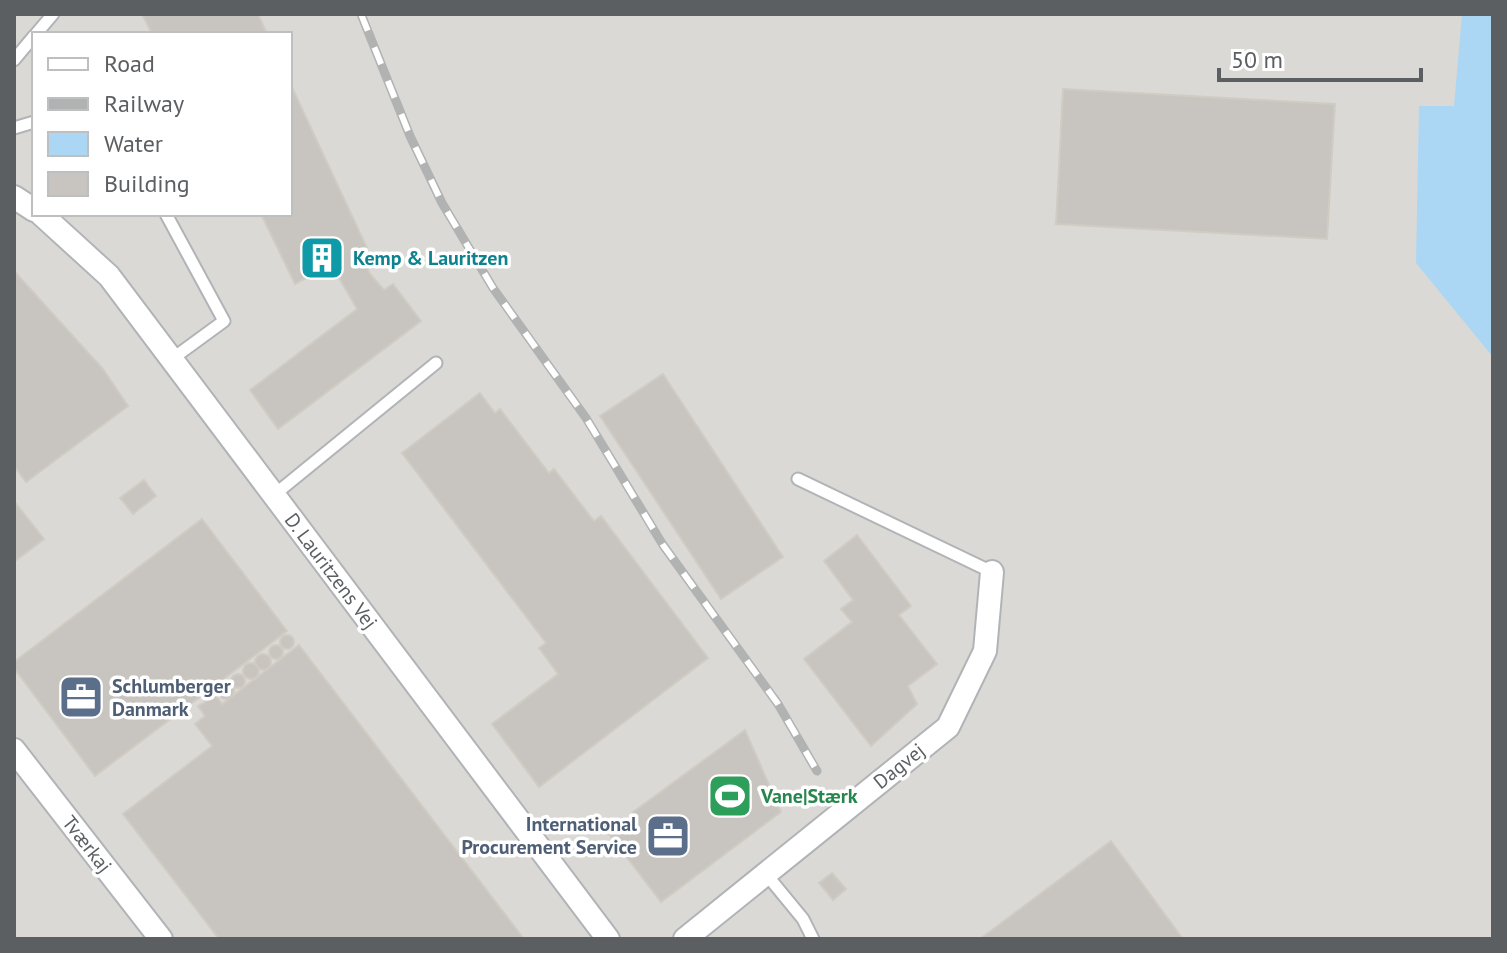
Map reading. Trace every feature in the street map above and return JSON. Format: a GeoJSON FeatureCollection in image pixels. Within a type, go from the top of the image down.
{"type":"FeatureCollection","features":[{"type":"Feature","properties":{"kind":"street"},"geometry":{"type":"LineString","coordinates":[[14,197],[32,209]]}},
{"type":"Feature","properties":{"kind":"street","name":"D. Lauritzens Vej"},"geometry":{"type":"LineString","coordinates":[[43,216],[109,276],[608,939]]}},
{"type":"Feature","properties":{"kind":"street","name":"Dagvej"},"geometry":{"type":"LineString","coordinates":[[685,939],[948,727],[985,651],[992,572]]}},
{"type":"Feature","properties":{"kind":"street","name":"Tværkaj"},"geometry":{"type":"LineString","coordinates":[[14,750],[161,939]]}},
{"type":"Feature","properties":{"kind":"lane"},"geometry":{"type":"LineString","coordinates":[[38,32],[53,14]]}},
{"type":"Feature","properties":{"kind":"lane"},"geometry":{"type":"LineString","coordinates":[[14,60],[32,39]]}},
{"type":"Feature","properties":{"kind":"lane"},"geometry":{"type":"LineString","coordinates":[[167,216],[224,321],[172,359]]}},
{"type":"Feature","properties":{"kind":"lane"},"geometry":{"type":"LineString","coordinates":[[274,495],[436,363]]}},
{"type":"Feature","properties":{"kind":"lane"},"geometry":{"type":"LineString","coordinates":[[798,479],[992,572]]}},
{"type":"Feature","properties":{"kind":"lane"},"geometry":{"type":"LineString","coordinates":[[766,874],[803,919],[813,939]]}},
{"type":"Feature","properties":{"kind":"shaded area"},"geometry":{"type":"Polygon","coordinates":[[[14,14],[1493,14],[1493,939],[14,939],[14,14]]]}},
{"type":"Feature","properties":{"kind":"water"},"geometry":{"type":"Polygon","coordinates":[[[1462,14],[1493,14],[1493,357],[1416,263],[1419,106],[1454,106],[1462,14]]]}},
{"type":"Feature","properties":{"kind":"building"},"geometry":{"type":"Polygon","coordinates":[[[142,14],[258,14],[266,32],[151,32],[142,14]]]}},
{"type":"Feature","properties":{"kind":"building","name":"Kemp & Lauritzen"},"geometry":{"type":"Polygon","coordinates":[[[292,87],[367,248],[360,251],[370,274],[384,290],[393,284],[421,321],[278,429],[250,390],[357,309],[331,264],[295,284],[262,216],[292,216],[292,87]]]}},
{"type":"Feature","properties":{"kind":"building"},"geometry":{"type":"Polygon","coordinates":[[[1063,89],[1335,104],[1327,239],[1056,224],[1063,89]]]}},
{"type":"Feature","properties":{"kind":"building"},"geometry":{"type":"Polygon","coordinates":[[[14,271],[103,369],[128,406],[26,482],[14,466],[14,271]]]}},
{"type":"Feature","properties":{"kind":"building"},"geometry":{"type":"Polygon","coordinates":[[[663,374],[783,557],[721,599],[600,416],[663,374]]]}},
{"type":"Feature","properties":{"kind":"building"},"geometry":{"type":"Polygon","coordinates":[[[480,393],[495,413],[500,409],[549,473],[554,469],[594,521],[601,516],[708,658],[539,787],[492,724],[558,674],[539,648],[546,643],[402,453],[480,393]]]}},
{"type":"Feature","properties":{"kind":"building"},"geometry":{"type":"Polygon","coordinates":[[[144,480],[156,496],[133,514],[120,498],[144,480]]]}},
{"type":"Feature","properties":{"kind":"building"},"geometry":{"type":"Polygon","coordinates":[[[14,501],[44,539],[14,562],[14,501]]]}},
{"type":"Feature","properties":{"kind":"building"},"geometry":{"type":"Polygon","coordinates":[[[202,519],[287,631],[95,776],[14,668],[14,662],[202,519]]]}},
{"type":"Feature","properties":{"kind":"building"},"geometry":{"type":"Polygon","coordinates":[[[857,535],[911,606],[899,615],[937,664],[908,686],[917,704],[871,746],[804,659],[852,622],[841,609],[853,600],[824,561],[857,535]]]}},
{"type":"Feature","properties":{"kind":"building"},"geometry":{"type":"Polygon","coordinates":[[[287,635],[294,642],[287,649],[280,642],[287,635]]]}},
{"type":"Feature","properties":{"kind":"building"},"geometry":{"type":"Polygon","coordinates":[[[276,645],[283,652],[276,659],[269,652],[276,645]]]}},
{"type":"Feature","properties":{"kind":"building"},"geometry":{"type":"Polygon","coordinates":[[[299,645],[524,939],[219,939],[123,814],[212,746],[195,724],[205,716],[198,706],[216,696],[222,704],[299,645]]]}},
{"type":"Feature","properties":{"kind":"building"},"geometry":{"type":"Polygon","coordinates":[[[263,654],[271,662],[263,670],[255,662],[263,654]]]}},
{"type":"Feature","properties":{"kind":"building"},"geometry":{"type":"Polygon","coordinates":[[[251,663],[259,671],[251,679],[243,671],[251,663]]]}},
{"type":"Feature","properties":{"kind":"building"},"geometry":{"type":"Polygon","coordinates":[[[238,674],[245,681],[238,688],[231,681],[238,674]]]}},
{"type":"Feature","properties":{"kind":"building"},"geometry":{"type":"Polygon","coordinates":[[[226,683],[234,691],[226,699],[218,691],[226,683]]]}},
{"type":"Feature","properties":{"kind":"building"},"geometry":{"type":"Polygon","coordinates":[[[745,730],[781,812],[661,902],[609,834],[636,815],[633,812],[745,730]]]}},
{"type":"Feature","properties":{"kind":"building"},"geometry":{"type":"Polygon","coordinates":[[[1111,841],[1183,939],[980,939],[1111,841]]]}},
{"type":"Feature","properties":{"kind":"building"},"geometry":{"type":"Polygon","coordinates":[[[832,873],[846,889],[833,900],[819,883],[832,873]]]}},
{"type":"Feature","properties":{"kind":"railway"},"geometry":{"type":"LineString","coordinates":[[361,14],[410,136],[442,203],[493,288],[586,418],[663,545],[778,704],[817,771]]}},
{"type":"Feature","properties":{"kind":"place","name":"Kemp & Lauritzen"},"geometry":{"type":"Point","coordinates":[322,258]}},
{"type":"Feature","properties":{"kind":"place","name":"Schlumberger Danmark"},"geometry":{"type":"Point","coordinates":[81,697]}},
{"type":"Feature","properties":{"kind":"place","name":"Vane|Stærk"},"geometry":{"type":"Point","coordinates":[730,796]}},
{"type":"Feature","properties":{"kind":"place","name":"International Procurement Service"},"geometry":{"type":"Point","coordinates":[668,836]}}]}
